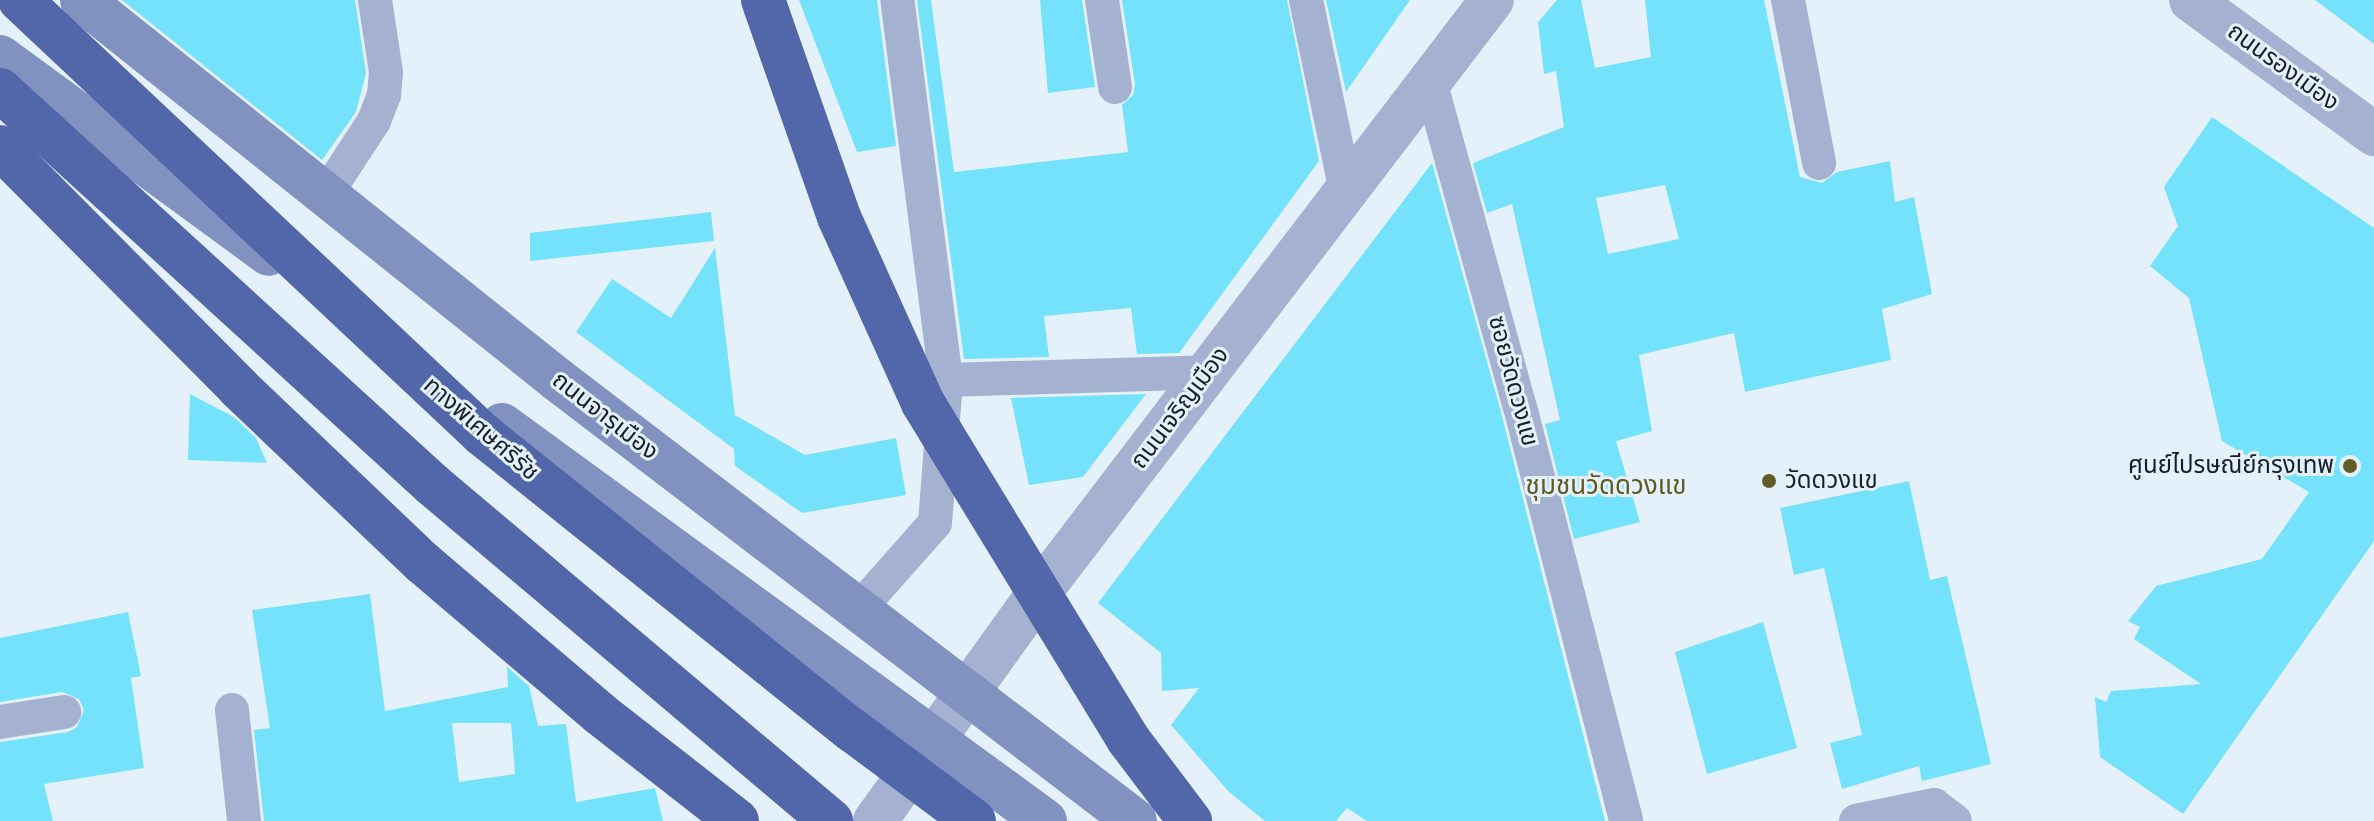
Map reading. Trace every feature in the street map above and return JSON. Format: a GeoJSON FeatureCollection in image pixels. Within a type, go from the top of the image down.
{"type":"FeatureCollection","features":[{"type":"Feature","properties":{"kind":"highway","name":"ทางพิเศษศรีรัช"},"geometry":{"type":"LineString","coordinates":[[20,0],[482,434],[852,730],[974,821]]}},
{"type":"Feature","properties":{"kind":"highway"},"geometry":{"type":"LineString","coordinates":[[763,0],[839,217],[923,403],[1128,739],[1190,821]]}},
{"type":"Feature","properties":{"kind":"highway"},"geometry":{"type":"LineString","coordinates":[[0,90],[433,485],[831,821]]}},
{"type":"Feature","properties":{"kind":"highway"},"geometry":{"type":"LineString","coordinates":[[0,147],[239,388],[423,563],[599,713],[737,821]]}},
{"type":"Feature","properties":{"kind":"main road","name":"ถนนจารุเมือง"},"geometry":{"type":"LineString","coordinates":[[82,0],[558,380],[1135,821]]}},
{"type":"Feature","properties":{"kind":"main road"},"geometry":{"type":"LineString","coordinates":[[0,57],[1045,821]]}},
{"type":"Feature","properties":{"kind":"street"},"geometry":{"type":"LineString","coordinates":[[327,193],[374,121],[384,95],[386,72],[375,0]]}},
{"type":"Feature","properties":{"kind":"street"},"geometry":{"type":"LineString","coordinates":[[858,610],[935,523],[946,380],[897,0]]}},
{"type":"Feature","properties":{"kind":"street"},"geometry":{"type":"LineString","coordinates":[[1102,0],[1115,87]]}},
{"type":"Feature","properties":{"kind":"street"},"geometry":{"type":"LineString","coordinates":[[1306,0],[1346,192]]}},
{"type":"Feature","properties":{"kind":"street","name":"ถนนเจริญเมือง"},"geometry":{"type":"LineString","coordinates":[[875,821],[967,690],[1492,0]]}},
{"type":"Feature","properties":{"kind":"street"},"geometry":{"type":"LineString","coordinates":[[1788,0],[1819,163]]}},
{"type":"Feature","properties":{"kind":"street","name":"ถนนรองเมือง"},"geometry":{"type":"LineString","coordinates":[[2191,0],[2374,134]]}},
{"type":"Feature","properties":{"kind":"street","name":"ซอยวัดดวงแข"},"geometry":{"type":"LineString","coordinates":[[1430,81],[1520,407],[1626,821]]}},
{"type":"Feature","properties":{"kind":"street"},"geometry":{"type":"LineString","coordinates":[[946,380],[1208,372]]}},
{"type":"Feature","properties":{"kind":"street"},"geometry":{"type":"LineString","coordinates":[[232,710],[244,821]]}},
{"type":"Feature","properties":{"kind":"street"},"geometry":{"type":"LineString","coordinates":[[0,722],[64,712]]}},
{"type":"Feature","properties":{"kind":"street"},"geometry":{"type":"LineString","coordinates":[[1856,821],[1934,805],[1955,821]]}},
{"type":"Feature","properties":{"kind":"building"},"geometry":{"type":"Polygon","coordinates":[[[122,0],[355,0],[366,73],[356,112],[322,160],[122,0]]]}},
{"type":"Feature","properties":{"kind":"building"},"geometry":{"type":"Polygon","coordinates":[[[799,0],[877,0],[896,146],[857,152],[799,0]]]}},
{"type":"Feature","properties":{"kind":"building"},"geometry":{"type":"Polygon","coordinates":[[[917,0],[931,0],[954,172],[1128,152],[1122,105],[1133,95],[1135,84],[1122,0],[1287,0],[1319,161],[1179,353],[1137,354],[1131,308],[1044,316],[1049,357],[964,359],[917,0]]]}},
{"type":"Feature","properties":{"kind":"building"},"geometry":{"type":"Polygon","coordinates":[[[1040,0],[1082,0],[1095,87],[1048,93],[1040,0]]]}},
{"type":"Feature","properties":{"kind":"building"},"geometry":{"type":"Polygon","coordinates":[[[1326,0],[1410,0],[1346,92],[1326,0]]]}},
{"type":"Feature","properties":{"kind":"building"},"geometry":{"type":"Polygon","coordinates":[[[1557,0],[1581,0],[1595,68],[1651,57],[1645,0],[1764,0],[1800,177],[1822,183],[1837,172],[1890,161],[1895,202],[1914,197],[1932,294],[1882,309],[1891,360],[1745,392],[1734,333],[1639,355],[1652,431],[1616,441],[1640,522],[1574,539],[1545,424],[1560,420],[1512,204],[1487,213],[1473,163],[1564,127],[1556,71],[1544,74],[1538,22],[1557,0]],[[1665,185],[1596,198],[1608,254],[1679,239],[1665,185]]]}},
{"type":"Feature","properties":{"kind":"building"},"geometry":{"type":"Polygon","coordinates":[[[2315,0],[2374,0],[2374,44],[2315,0]]]}},
{"type":"Feature","properties":{"kind":"building","name":"ศูนย์ไปรษณีย์กรุงเทพ"},"geometry":{"type":"Polygon","coordinates":[[[2212,117],[2374,228],[2374,541],[2183,814],[2100,757],[2095,697],[2106,702],[2111,691],[2201,684],[2134,639],[2140,627],[2128,621],[2156,586],[2262,559],[2309,492],[2222,441],[2189,298],[2150,266],[2178,226],[2164,187],[2212,117]]]}},
{"type":"Feature","properties":{"kind":"building"},"geometry":{"type":"Polygon","coordinates":[[[1432,163],[1501,412],[1605,821],[1367,821],[1347,808],[1336,821],[1265,821],[1229,792],[1171,725],[1199,688],[1162,691],[1161,653],[1098,603],[1432,163]]]}},
{"type":"Feature","properties":{"kind":"building"},"geometry":{"type":"Polygon","coordinates":[[[711,212],[714,241],[530,261],[530,233],[711,212]]]}},
{"type":"Feature","properties":{"kind":"building"},"geometry":{"type":"Polygon","coordinates":[[[715,248],[735,415],[805,455],[896,438],[906,495],[802,513],[735,466],[734,449],[576,332],[612,279],[671,318],[715,248]]]}},
{"type":"Feature","properties":{"kind":"building"},"geometry":{"type":"Polygon","coordinates":[[[190,394],[234,417],[256,438],[267,463],[188,460],[190,394]]]}},
{"type":"Feature","properties":{"kind":"building"},"geometry":{"type":"Polygon","coordinates":[[[1146,394],[1083,477],[1029,485],[1011,398],[1146,394]]]}},
{"type":"Feature","properties":{"kind":"building"},"geometry":{"type":"Polygon","coordinates":[[[1909,481],[1930,580],[1947,576],[1991,764],[1922,781],[1919,766],[1842,789],[1830,743],[1862,735],[1824,568],[1794,575],[1780,508],[1909,481]]]}},
{"type":"Feature","properties":{"kind":"building"},"geometry":{"type":"Polygon","coordinates":[[[370,594],[385,711],[508,687],[507,667],[529,686],[538,726],[566,724],[576,802],[655,788],[663,821],[264,821],[254,730],[270,728],[252,610],[370,594]],[[452,723],[459,782],[515,774],[511,723],[452,723]]]}},
{"type":"Feature","properties":{"kind":"building"},"geometry":{"type":"Polygon","coordinates":[[[128,612],[141,676],[131,678],[144,768],[44,784],[53,821],[0,821],[0,742],[68,732],[77,727],[84,710],[79,699],[62,692],[0,702],[0,638],[128,612]]]}},
{"type":"Feature","properties":{"kind":"building"},"geometry":{"type":"Polygon","coordinates":[[[1763,622],[1797,748],[1707,774],[1675,652],[1763,622]]]}},
{"type":"Feature","properties":{"kind":"place","name":"ศูนย์ไปรษณีย์กรุงเทพ"},"geometry":{"type":"Point","coordinates":[2350,466]}},
{"type":"Feature","properties":{"kind":"place","name":"วัดดวงแข"},"geometry":{"type":"Point","coordinates":[1769,481]}},
{"type":"Feature","properties":{"kind":"district","name":"ชุมชนวัดดวงแข"},"geometry":{"type":"Point","coordinates":[1606,487]}}]}
